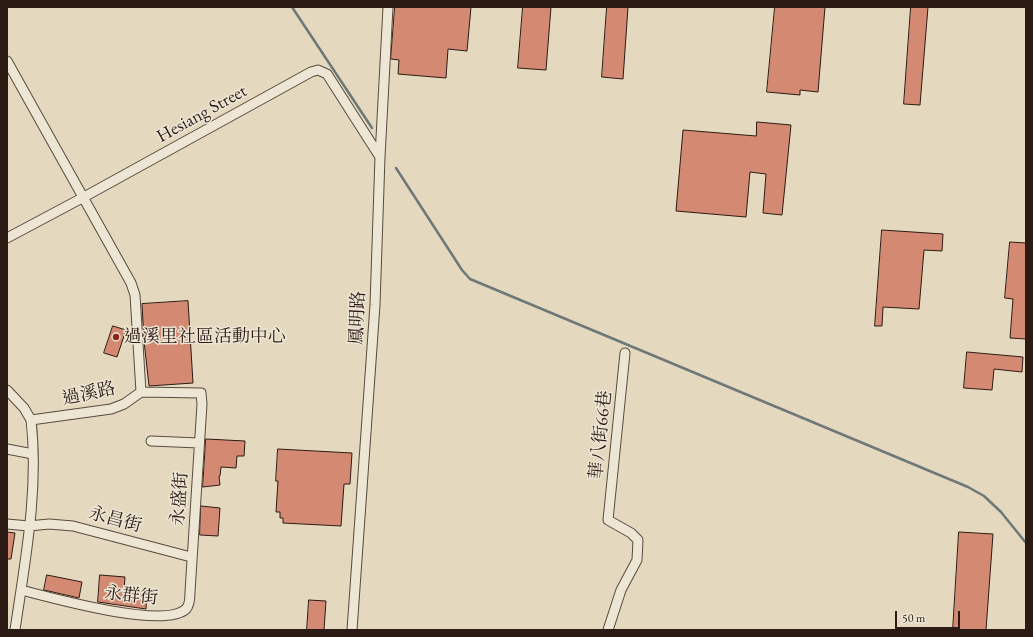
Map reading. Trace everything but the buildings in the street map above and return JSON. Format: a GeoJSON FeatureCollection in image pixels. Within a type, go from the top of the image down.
{"type":"FeatureCollection","features":[{"type":"Feature","properties":{"kind":"street","name":"鳳明路"},"geometry":{"type":"LineString","coordinates":[[352,630],[375,305],[380,157],[388,7]]}},
{"type":"Feature","properties":{"kind":"street","name":"過溪路"},"geometry":{"type":"LineString","coordinates":[[7,61],[84,197],[131,283],[135,295],[141,392],[124,404],[111,409],[31,420]]}},
{"type":"Feature","properties":{"kind":"street","name":"Hesiang Street"},"geometry":{"type":"LineString","coordinates":[[7,238],[311,72],[318,70],[327,74],[380,157]]}},
{"type":"Feature","properties":{"kind":"street","name":"華八街66巷"},"geometry":{"type":"LineString","coordinates":[[608,630],[621,590],[637,560],[638,540],[632,532],[608,520],[625,353]]}},
{"type":"Feature","properties":{"kind":"street"},"geometry":{"type":"LineString","coordinates":[[7,390],[24,408],[31,420],[34,472],[29,526],[15,630]]}},
{"type":"Feature","properties":{"kind":"street","name":"永盛街"},"geometry":{"type":"LineString","coordinates":[[141,392],[201,393],[202,404],[192,557]]}},
{"type":"Feature","properties":{"kind":"street"},"geometry":{"type":"LineString","coordinates":[[151,441],[199,443]]}},
{"type":"Feature","properties":{"kind":"street"},"geometry":{"type":"LineString","coordinates":[[7,449],[33,454]]}},
{"type":"Feature","properties":{"kind":"street","name":"永昌街"},"geometry":{"type":"LineString","coordinates":[[7,524],[29,526],[50,524],[73,526],[192,557]]}},
{"type":"Feature","properties":{"kind":"street","name":"永群街"},"geometry":{"type":"LineString","coordinates":[[21,590],[88,608],[164,616],[179,613],[186,609],[190,602],[192,557]]}},
{"type":"Feature","properties":{"kind":"waterway"},"geometry":{"type":"LineString","coordinates":[[292,7],[372,128]]}},
{"type":"Feature","properties":{"kind":"waterway"},"geometry":{"type":"LineString","coordinates":[[396,168],[462,270],[470,279],[968,487],[984,496],[1001,512],[1026,543]]}},
{"type":"Feature","properties":{"kind":"place","name":"過溪里社區活動中心"},"geometry":{"type":"Point","coordinates":[116,337]}}]}
